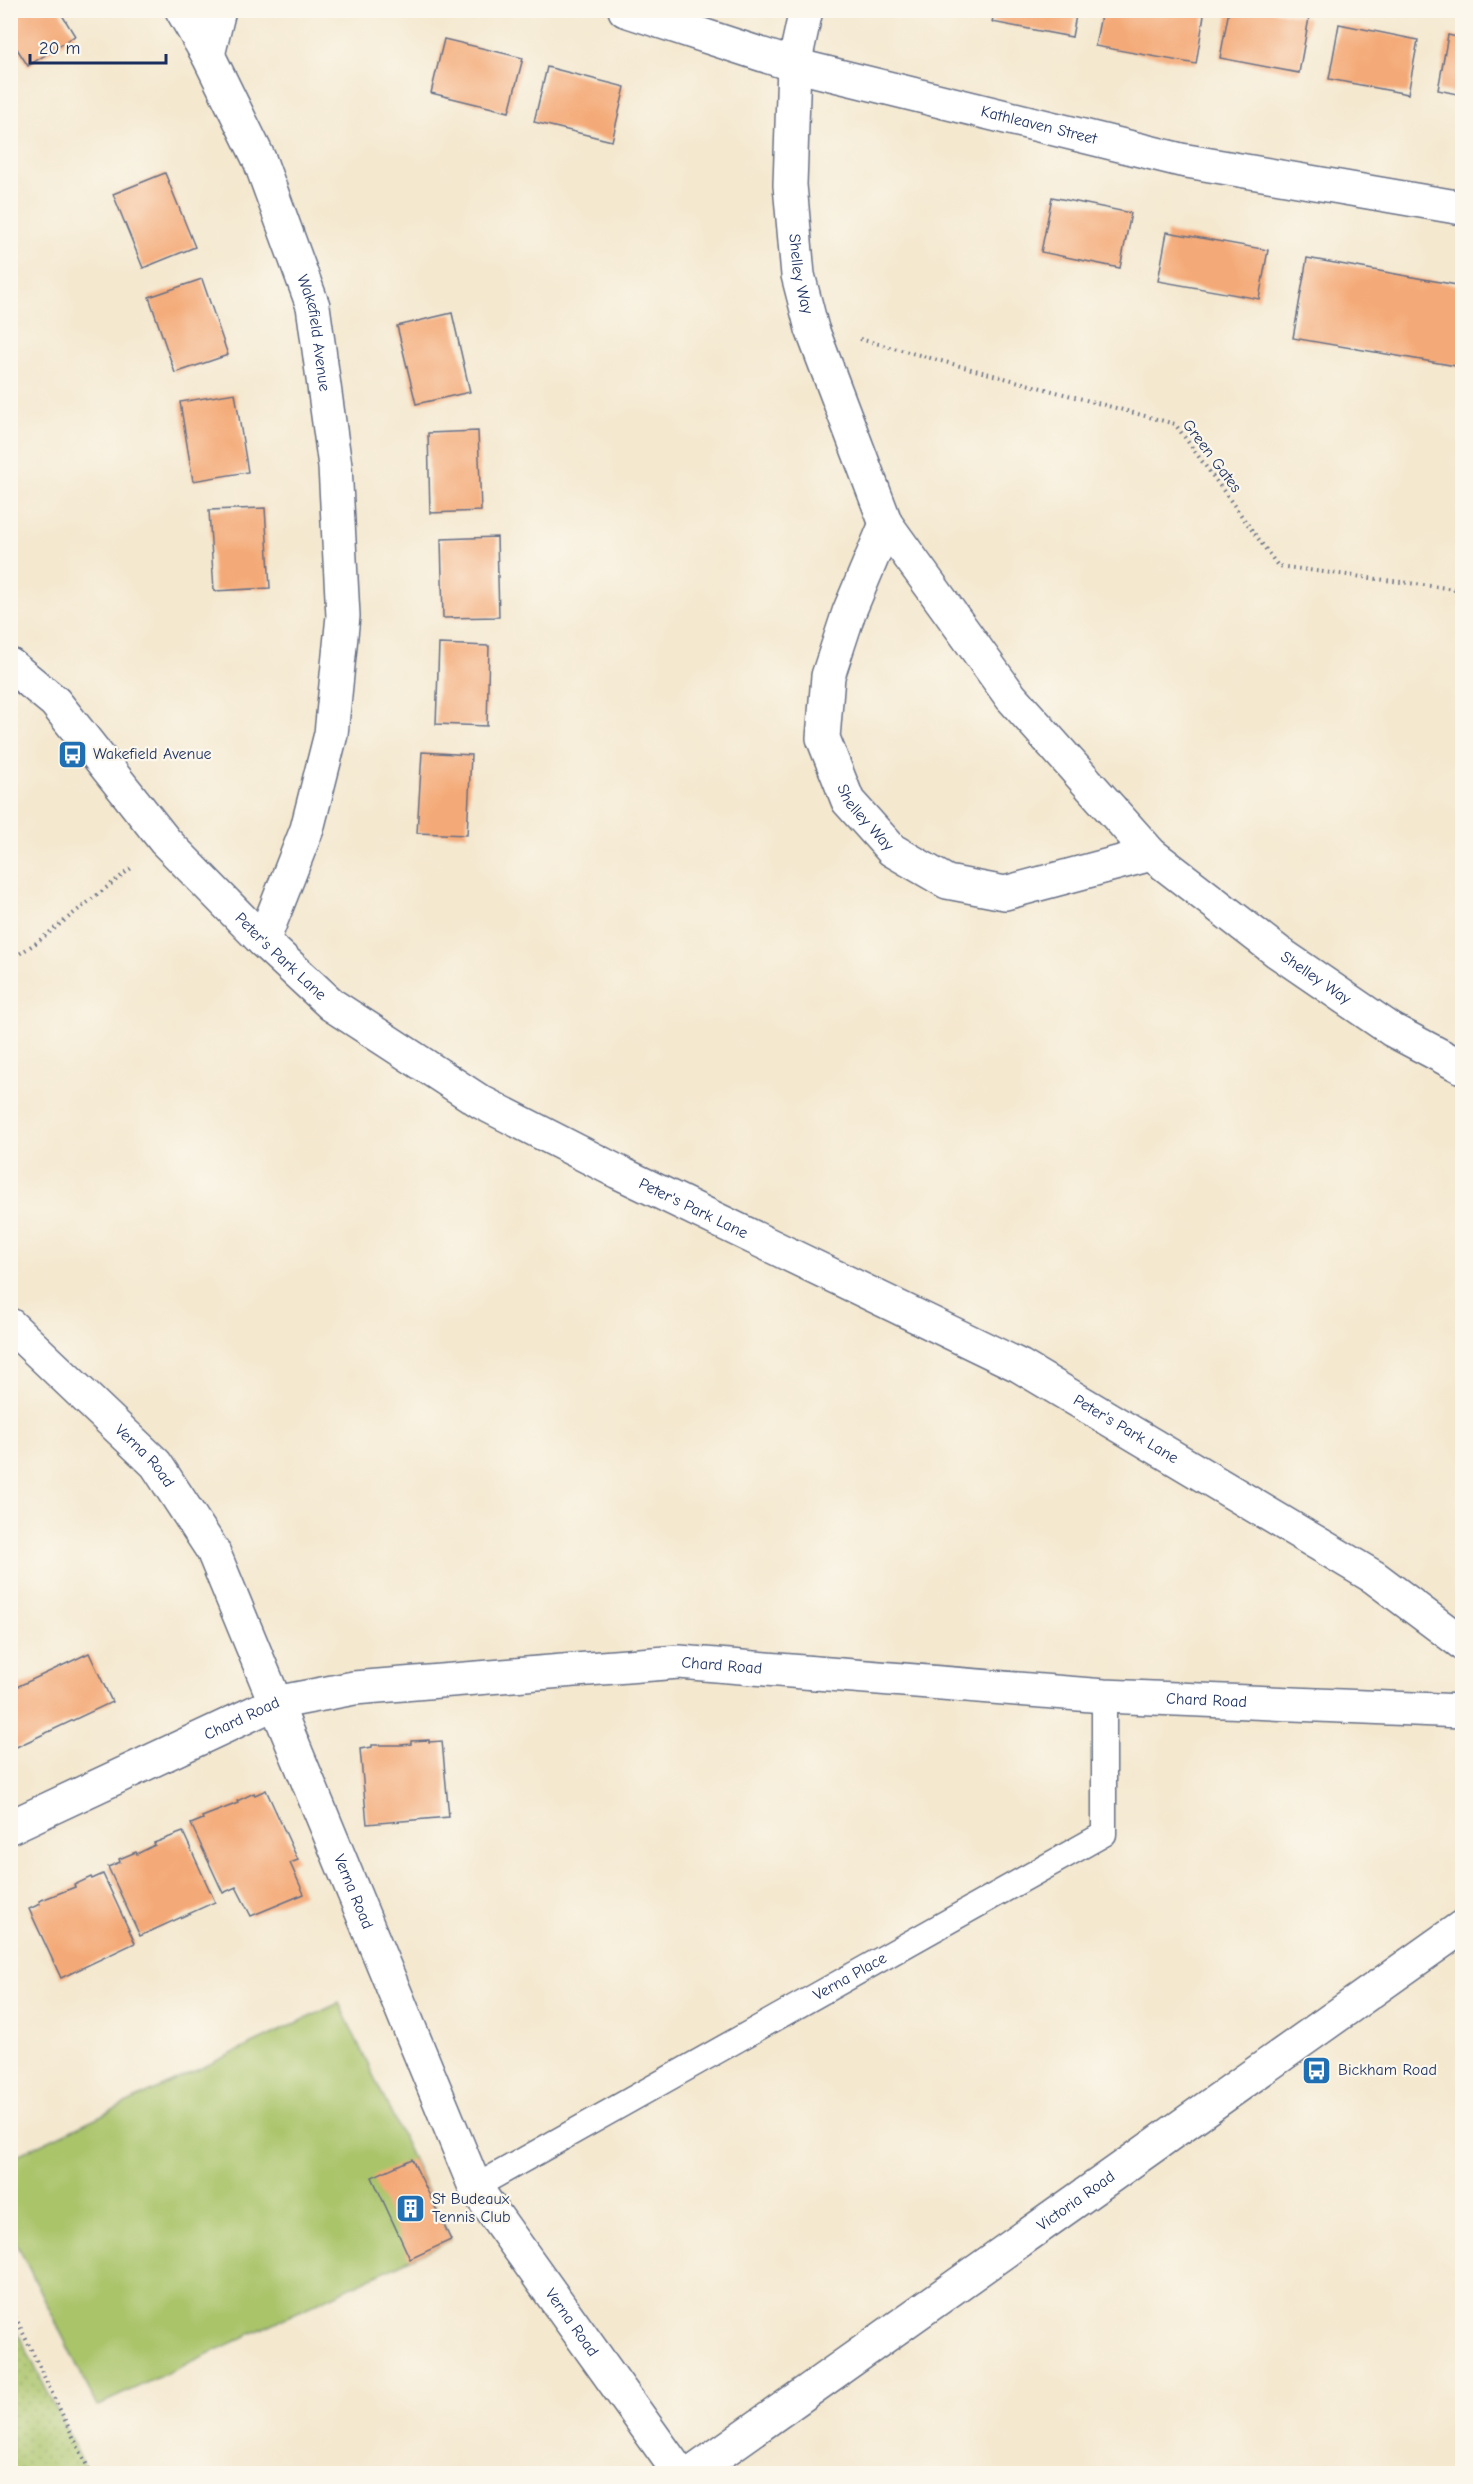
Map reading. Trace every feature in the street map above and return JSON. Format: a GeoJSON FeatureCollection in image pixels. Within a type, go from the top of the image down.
{"type":"FeatureCollection","features":[{"type":"Feature","properties":{"kind":"street","name":"Wakefield Avenue"},"geometry":{"type":"LineString","coordinates":[[182,10],[208,55],[260,161],[313,306],[334,466],[343,616],[331,735],[307,829],[263,941]]}},
{"type":"Feature","properties":{"kind":"street"},"geometry":{"type":"LineString","coordinates":[[208,55],[219,10]]}},
{"type":"Feature","properties":{"kind":"street","name":"Kathleaven Street"},"geometry":{"type":"LineString","coordinates":[[625,10],[794,65],[1181,160],[1462,208]]}},
{"type":"Feature","properties":{"kind":"street","name":"Shelley Way"},"geometry":{"type":"LineString","coordinates":[[806,10],[794,65],[790,185],[798,275],[812,329],[886,524],[1011,697],[1150,854],[1278,952],[1392,1030],[1462,1067]]}},
{"type":"Feature","properties":{"kind":"street","name":"Shelley Way"},"geometry":{"type":"LineString","coordinates":[[886,524],[849,612],[828,676],[823,738],[848,801],[892,850],[947,882],[1005,893],[1150,854]]}},
{"type":"Feature","properties":{"kind":"street","name":"Peter's Park Lane"},"geometry":{"type":"LineString","coordinates":[[10,665],[55,702],[165,842],[263,941],[332,1005],[481,1102],[618,1172],[1020,1366],[1374,1577],[1462,1643]]}},
{"type":"Feature","properties":{"kind":"street","name":"Verna Road"},"geometry":{"type":"LineString","coordinates":[[10,1325],[156,1464],[213,1551],[475,2187],[680,2474]]}},
{"type":"Feature","properties":{"kind":"street","name":"Chard Road"},"geometry":{"type":"LineString","coordinates":[[10,1827],[275,1703],[354,1688],[680,1662],[1104,1696],[1462,1711]]}},
{"type":"Feature","properties":{"kind":"street","name":"Victoria Road"},"geometry":{"type":"LineString","coordinates":[[691,2474],[1462,1926]]}},
{"type":"Feature","properties":{"kind":"lane","name":"Verna Place"},"geometry":{"type":"LineString","coordinates":[[475,2187],[1104,1834],[1104,1696]]}},
{"type":"Feature","properties":{"kind":"path","name":"Green Gates"},"geometry":{"type":"LineString","coordinates":[[812,329],[876,342],[1175,424],[1278,566],[1462,590]]}},
{"type":"Feature","properties":{"kind":"path"},"geometry":{"type":"LineString","coordinates":[[10,960],[36,943],[134,866]]}},
{"type":"Feature","properties":{"kind":"path"},"geometry":{"type":"LineString","coordinates":[[10,2306],[91,2474]]}},
{"type":"Feature","properties":{"kind":"green space"},"geometry":{"type":"Polygon","coordinates":[[[339,2003],[451,2240],[97,2406],[11,2232],[11,2158],[339,2003]]]}},
{"type":"Feature","properties":{"kind":"green space"},"geometry":{"type":"Polygon","coordinates":[[[11,2319],[88,2473],[11,2473],[11,2319]]]}},
{"type":"Feature","properties":{"kind":"building"},"geometry":{"type":"Polygon","coordinates":[[[10,10],[59,10],[75,36],[28,66],[10,38],[10,10]]]}},
{"type":"Feature","properties":{"kind":"building"},"geometry":{"type":"Polygon","coordinates":[[[995,10],[1077,10],[1072,37],[992,22],[995,10]]]}},
{"type":"Feature","properties":{"kind":"building"},"geometry":{"type":"Polygon","coordinates":[[[1102,10],[1178,10],[1204,15],[1196,64],[1095,46],[1102,10]]]}},
{"type":"Feature","properties":{"kind":"building"},"geometry":{"type":"Polygon","coordinates":[[[1229,10],[1269,10],[1309,18],[1299,73],[1220,58],[1229,10]]]}},
{"type":"Feature","properties":{"kind":"building"},"geometry":{"type":"Polygon","coordinates":[[[1339,24],[1418,40],[1408,94],[1329,79],[1339,24]]]}},
{"type":"Feature","properties":{"kind":"building"},"geometry":{"type":"Polygon","coordinates":[[[1448,35],[1462,38],[1462,95],[1438,90],[1448,35]]]}},
{"type":"Feature","properties":{"kind":"building"},"geometry":{"type":"Polygon","coordinates":[[[444,39],[523,58],[509,112],[431,93],[444,39]]]}},
{"type":"Feature","properties":{"kind":"building"},"geometry":{"type":"Polygon","coordinates":[[[547,67],[625,87],[612,141],[534,122],[547,67]]]}},
{"type":"Feature","properties":{"kind":"building"},"geometry":{"type":"Polygon","coordinates":[[[165,173],[195,247],[143,268],[113,194],[165,173]]]}},
{"type":"Feature","properties":{"kind":"building"},"geometry":{"type":"Polygon","coordinates":[[[1052,197],[1131,213],[1120,268],[1041,252],[1052,197]]]}},
{"type":"Feature","properties":{"kind":"building"},"geometry":{"type":"Polygon","coordinates":[[[1167,232],[1268,250],[1259,299],[1158,281],[1167,232]]]}},
{"type":"Feature","properties":{"kind":"building"},"geometry":{"type":"Polygon","coordinates":[[[1307,258],[1462,286],[1462,367],[1293,338],[1307,258]]]}},
{"type":"Feature","properties":{"kind":"building"},"geometry":{"type":"Polygon","coordinates":[[[202,279],[228,355],[175,373],[149,297],[202,279]]]}},
{"type":"Feature","properties":{"kind":"building"},"geometry":{"type":"Polygon","coordinates":[[[452,313],[470,392],[416,404],[397,326],[452,313]]]}},
{"type":"Feature","properties":{"kind":"building"},"geometry":{"type":"Polygon","coordinates":[[[235,393],[248,472],[193,481],[180,402],[235,393]]]}},
{"type":"Feature","properties":{"kind":"building"},"geometry":{"type":"Polygon","coordinates":[[[478,431],[481,511],[430,513],[428,433],[478,431]]]}},
{"type":"Feature","properties":{"kind":"building"},"geometry":{"type":"Polygon","coordinates":[[[265,508],[270,588],[214,591],[209,510],[265,508]]]}},
{"type":"Feature","properties":{"kind":"building"},"geometry":{"type":"Polygon","coordinates":[[[497,537],[499,617],[443,618],[441,539],[497,537]]]}},
{"type":"Feature","properties":{"kind":"building"},"geometry":{"type":"Polygon","coordinates":[[[439,644],[489,646],[487,726],[436,724],[439,644]]]}},
{"type":"Feature","properties":{"kind":"building"},"geometry":{"type":"Polygon","coordinates":[[[422,752],[471,755],[467,835],[417,833],[422,752]]]}},
{"type":"Feature","properties":{"kind":"building"},"geometry":{"type":"Polygon","coordinates":[[[89,1653],[112,1702],[10,1750],[10,1690],[89,1653]]]}},
{"type":"Feature","properties":{"kind":"building"},"geometry":{"type":"Polygon","coordinates":[[[429,1740],[429,1742],[442,1741],[449,1817],[367,1824],[360,1749],[372,1747],[372,1745],[401,1745],[411,1744],[411,1741],[429,1740]]]}},
{"type":"Feature","properties":{"kind":"building"},"geometry":{"type":"Polygon","coordinates":[[[266,1790],[298,1860],[290,1863],[304,1894],[251,1916],[236,1887],[223,1893],[191,1824],[203,1819],[202,1817],[238,1803],[237,1801],[254,1793],[255,1795],[266,1790]]]}},
{"type":"Feature","properties":{"kind":"building"},"geometry":{"type":"Polygon","coordinates":[[[183,1832],[215,1902],[140,1936],[108,1867],[120,1862],[119,1859],[136,1852],[137,1854],[155,1845],[154,1843],[183,1832]]]}},
{"type":"Feature","properties":{"kind":"building"},"geometry":{"type":"Polygon","coordinates":[[[103,1874],[135,1943],[61,1978],[29,1909],[40,1904],[39,1901],[75,1887],[74,1885],[91,1877],[92,1879],[103,1874]]]}},
{"type":"Feature","properties":{"kind":"building","name":"St Budeaux Tennis Club"},"geometry":{"type":"Polygon","coordinates":[[[412,2159],[451,2240],[410,2259],[372,2177],[412,2159]]]}},
{"type":"Feature","properties":{"kind":"place","name":"Wakefield Avenue"},"geometry":{"type":"Point","coordinates":[72,754]}},
{"type":"Feature","properties":{"kind":"place","name":"Bickham Road"},"geometry":{"type":"Point","coordinates":[1317,2070]}},
{"type":"Feature","properties":{"kind":"place","name":"St Budeaux Tennis Club"},"geometry":{"type":"Point","coordinates":[411,2208]}}]}
